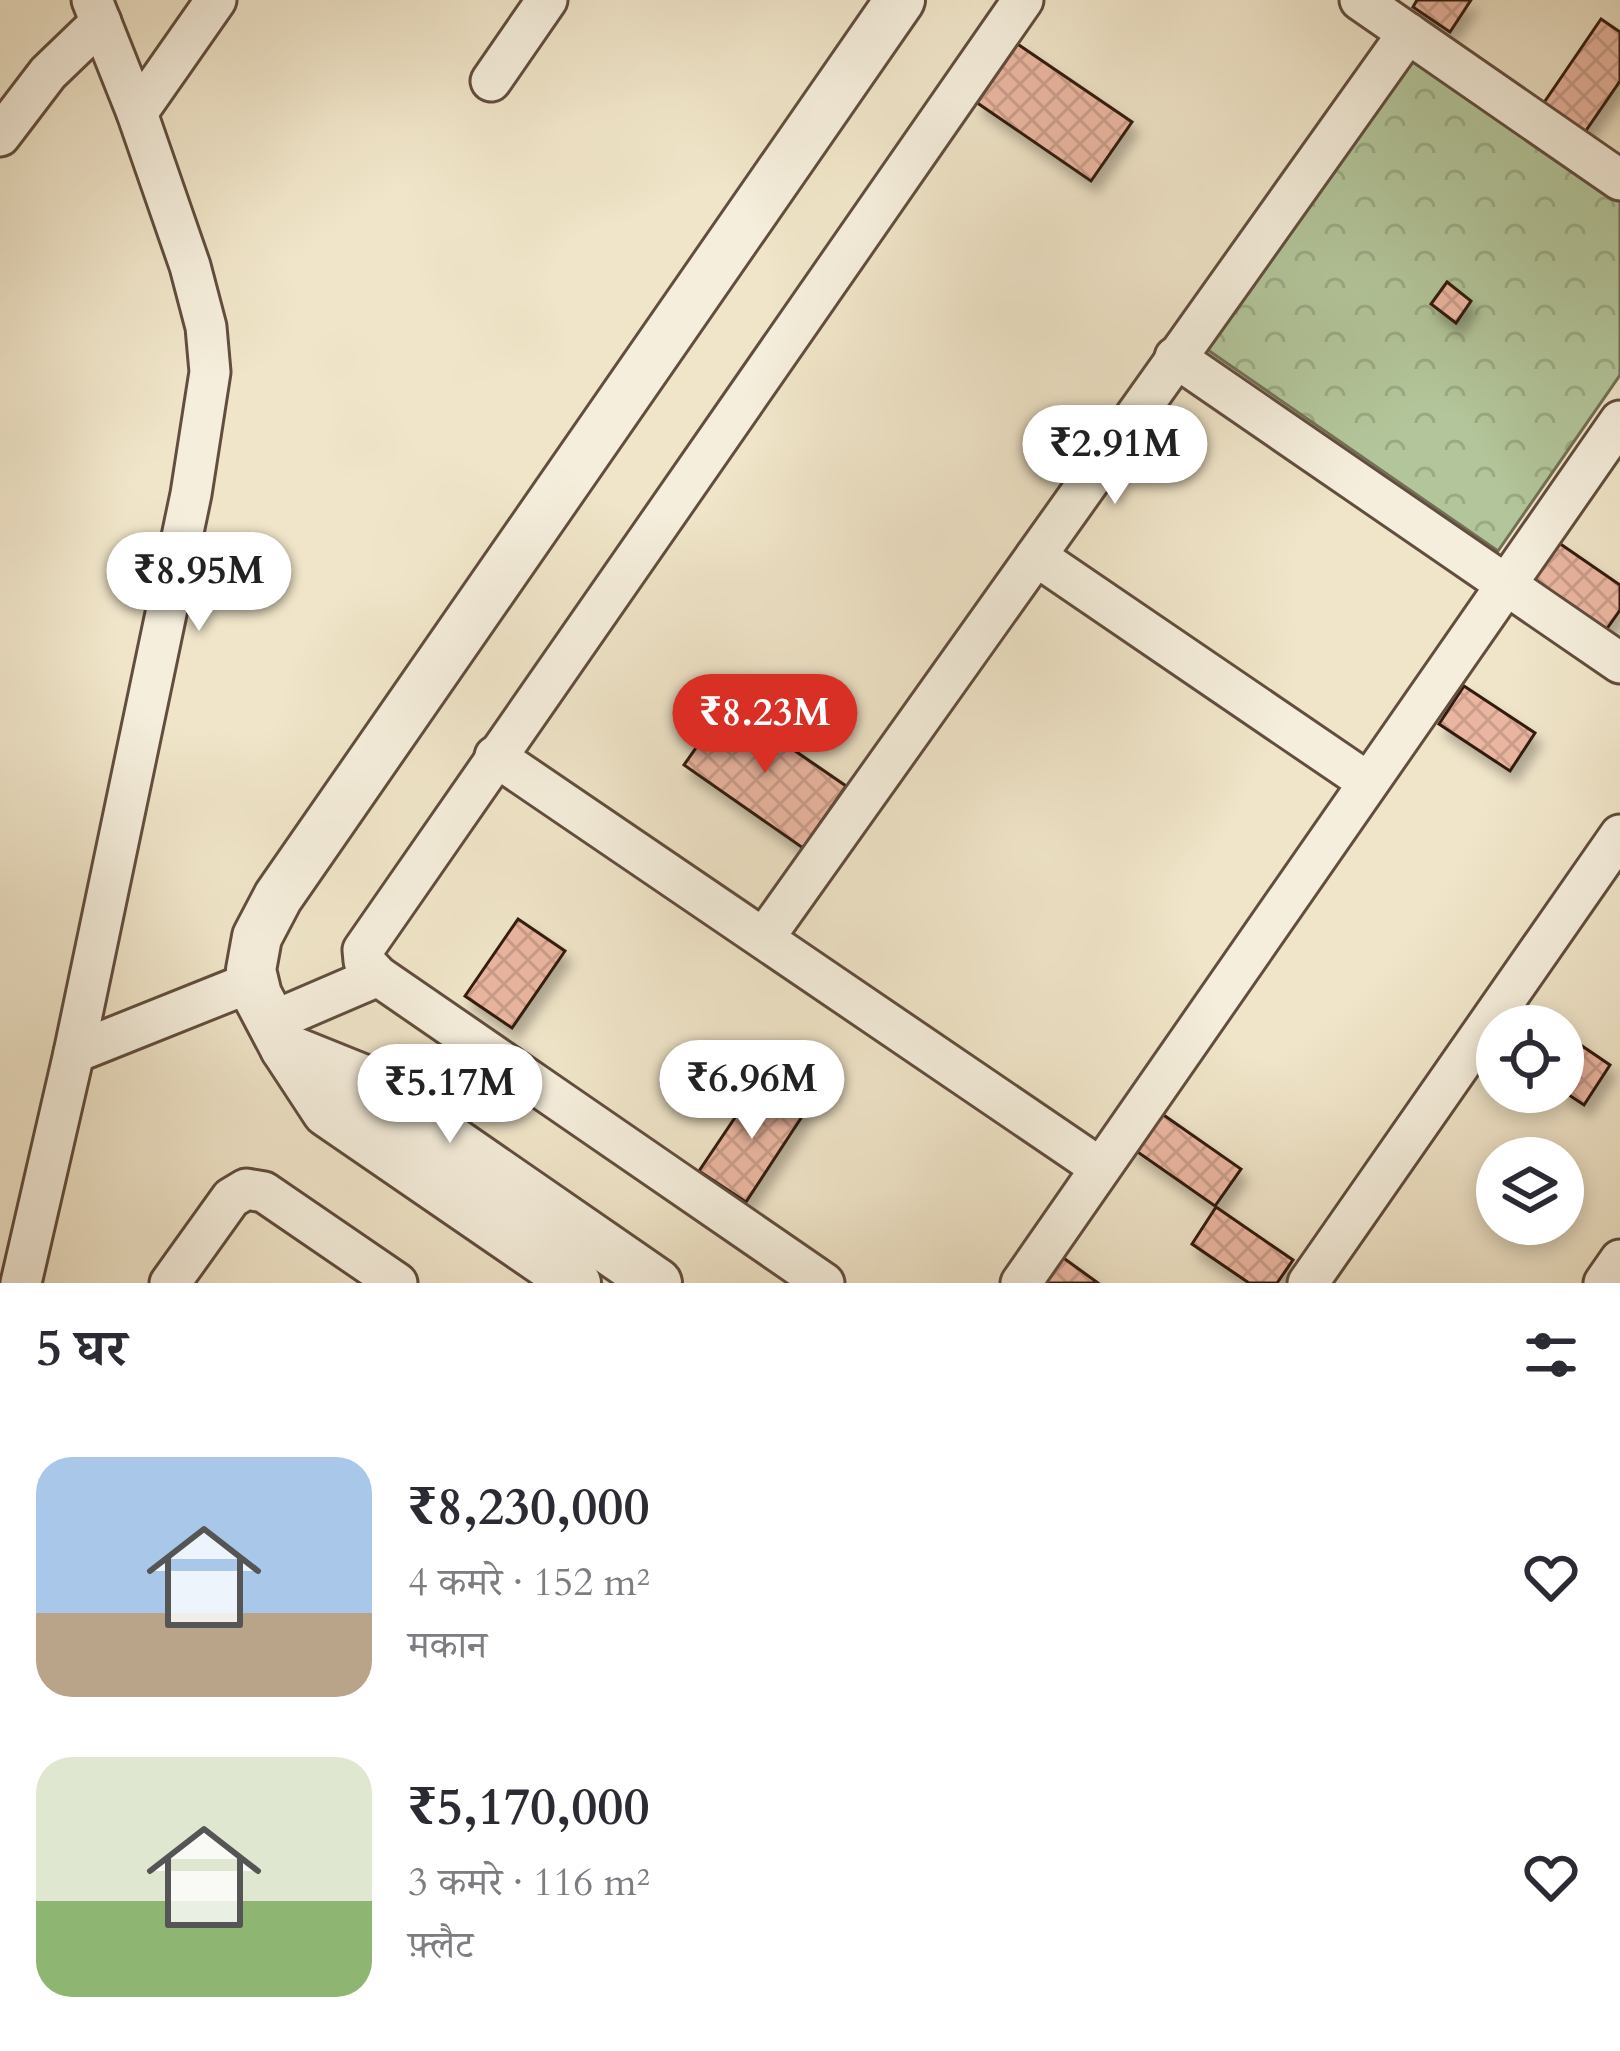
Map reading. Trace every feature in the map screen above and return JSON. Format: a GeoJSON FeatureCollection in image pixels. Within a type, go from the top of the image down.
{"type":"FeatureCollection","features":[{"type":"Feature","properties":{"kind":"street"},"geometry":{"type":"LineString","coordinates":[[137,112],[216,0]]}},
{"type":"Feature","properties":{"kind":"street"},"geometry":{"type":"LineString","coordinates":[[491,81],[547,0]]}},
{"type":"Feature","properties":{"kind":"street"},"geometry":{"type":"LineString","coordinates":[[576,1283],[327,1112],[270,1017],[250,970],[257,938],[278,897],[900,0]]}},
{"type":"Feature","properties":{"kind":"street"},"geometry":{"type":"LineString","coordinates":[[824,1283],[378,976],[364,961],[363,950],[1023,0]]}},
{"type":"Feature","properties":{"kind":"street"},"geometry":{"type":"LineString","coordinates":[[1360,0],[1620,180]]}},
{"type":"Feature","properties":{"kind":"street"},"geometry":{"type":"LineString","coordinates":[[21,1283],[191,494],[210,372],[206,326],[190,266],[96,11]]}},
{"type":"Feature","properties":{"kind":"street"},"geometry":{"type":"LineString","coordinates":[[0,136],[96,11]]}},
{"type":"Feature","properties":{"kind":"street"},"geometry":{"type":"LineString","coordinates":[[764,938],[1408,34]]}},
{"type":"Feature","properties":{"kind":"street"},"geometry":{"type":"LineString","coordinates":[[1174,357],[1620,663]]}},
{"type":"Feature","properties":{"kind":"street"},"geometry":{"type":"LineString","coordinates":[[1021,1283],[1620,421]]}},
{"type":"Feature","properties":{"kind":"street"},"geometry":{"type":"LineString","coordinates":[[1036,556],[1366,782]]}},
{"type":"Feature","properties":{"kind":"street"},"geometry":{"type":"LineString","coordinates":[[495,756],[1100,1167]]}},
{"type":"Feature","properties":{"kind":"street"},"geometry":{"type":"LineString","coordinates":[[1308,1283],[1620,835]]}},
{"type":"Feature","properties":{"kind":"street"},"geometry":{"type":"LineString","coordinates":[[74,1053],[270,1017],[378,976]]}},
{"type":"Feature","properties":{"kind":"street"},"geometry":{"type":"LineString","coordinates":[[270,1017],[658,1283]]}},
{"type":"Feature","properties":{"kind":"street"},"geometry":{"type":"LineString","coordinates":[[170,1283],[231,1198],[246,1190],[264,1192],[398,1283]]}},
{"type":"Feature","properties":{"kind":"street"},"geometry":{"type":"LineString","coordinates":[[1604,1283],[1620,1260]]}},
{"type":"Feature","properties":{"kind":"green space"},"geometry":{"type":"Polygon","coordinates":[[[1409,54],[1620,201],[1620,375],[1498,551],[1205,348],[1409,54]]]}},
{"type":"Feature","properties":{"kind":"building"},"geometry":{"type":"Polygon","coordinates":[[[1417,0],[1471,0],[1450,32],[1413,7],[1417,0]]]}},
{"type":"Feature","properties":{"kind":"building"},"geometry":{"type":"Polygon","coordinates":[[[1601,19],[1620,32],[1620,81],[1585,132],[1543,104],[1601,19]]]}},
{"type":"Feature","properties":{"kind":"building"},"geometry":{"type":"Polygon","coordinates":[[[1016,43],[1132,122],[1091,181],[976,102],[1016,43]]]}},
{"type":"Feature","properties":{"kind":"building"},"geometry":{"type":"Polygon","coordinates":[[[1447,282],[1471,301],[1456,323],[1431,304],[1447,282]]]}},
{"type":"Feature","properties":{"kind":"building"},"geometry":{"type":"Polygon","coordinates":[[[1559,543],[1620,585],[1620,610],[1606,630],[1533,579],[1559,543]]]}},
{"type":"Feature","properties":{"kind":"building"},"geometry":{"type":"Polygon","coordinates":[[[1464,686],[1535,733],[1510,771],[1439,724],[1464,686]]]}},
{"type":"Feature","properties":{"kind":"building"},"geometry":{"type":"Polygon","coordinates":[[[727,704],[846,786],[803,848],[684,765],[727,704]]]}},
{"type":"Feature","properties":{"kind":"building"},"geometry":{"type":"Polygon","coordinates":[[[518,919],[565,951],[512,1028],[465,996],[518,919]]]}},
{"type":"Feature","properties":{"kind":"building"},"geometry":{"type":"Polygon","coordinates":[[[1584,1047],[1610,1065],[1584,1105],[1584,1047]]]}},
{"type":"Feature","properties":{"kind":"building"},"geometry":{"type":"Polygon","coordinates":[[[759,1082],[805,1112],[746,1202],[699,1171],[759,1082]]]}},
{"type":"Feature","properties":{"kind":"building"},"geometry":{"type":"Polygon","coordinates":[[[1155,1109],[1241,1169],[1215,1206],[1129,1146],[1155,1109]]]}},
{"type":"Feature","properties":{"kind":"building"},"geometry":{"type":"Polygon","coordinates":[[[1216,1207],[1293,1260],[1277,1283],[1249,1283],[1192,1244],[1216,1207]]]}},
{"type":"Feature","properties":{"kind":"building"},"geometry":{"type":"Polygon","coordinates":[[[1058,1254],[1098,1283],[1037,1283],[1058,1254]]]}}]}
